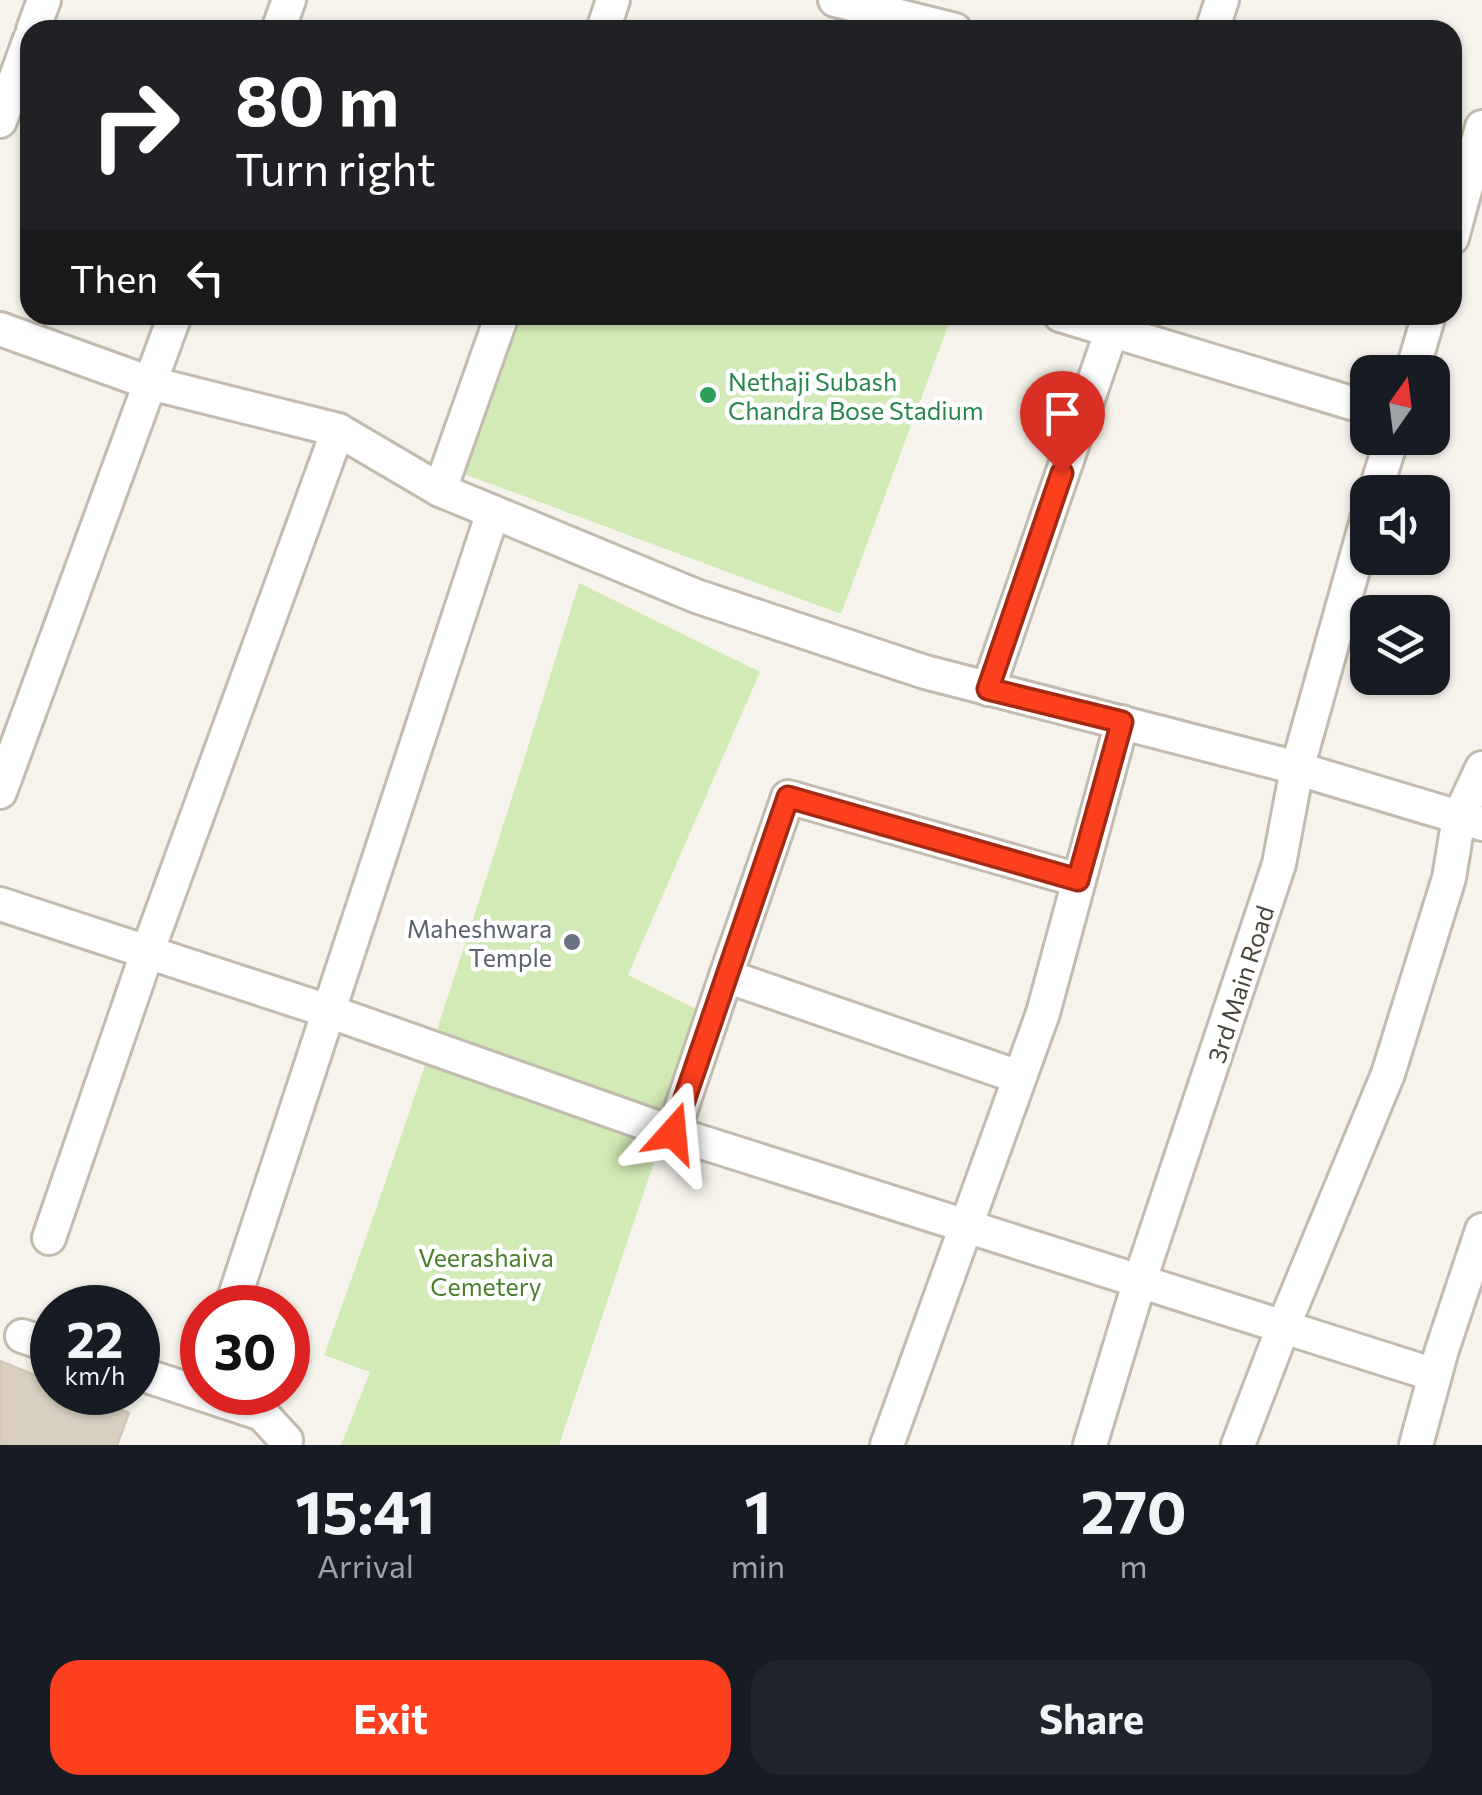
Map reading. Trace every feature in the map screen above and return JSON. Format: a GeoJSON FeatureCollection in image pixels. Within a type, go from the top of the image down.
{"type":"FeatureCollection","features":[{"type":"Feature","properties":{"kind":"street"},"geometry":{"type":"LineString","coordinates":[[835,0],[915,20]]}},
{"type":"Feature","properties":{"kind":"street"},"geometry":{"type":"LineString","coordinates":[[0,121],[20,66]]}},
{"type":"Feature","properties":{"kind":"street"},"geometry":{"type":"LineString","coordinates":[[1462,218],[1473,195],[1482,127]]}},
{"type":"Feature","properties":{"kind":"street"},"geometry":{"type":"LineString","coordinates":[[0,792],[171,325]]}},
{"type":"Feature","properties":{"kind":"street"},"geometry":{"type":"LineString","coordinates":[[440,490],[498,325]]}},
{"type":"Feature","properties":{"kind":"street"},"geometry":{"type":"LineString","coordinates":[[988,689],[1113,325]]}},
{"type":"Feature","properties":{"kind":"street"},"geometry":{"type":"LineString","coordinates":[[1123,325],[1350,402]]}},
{"type":"Feature","properties":{"kind":"street"},"geometry":{"type":"LineString","coordinates":[[1417,355],[1426,325]]}},
{"type":"Feature","properties":{"kind":"street"},"geometry":{"type":"LineString","coordinates":[[0,328],[150,383],[338,430],[440,490],[696,596],[925,672],[1297,768],[1470,821]]}},
{"type":"Feature","properties":{"kind":"street"},"geometry":{"type":"LineString","coordinates":[[50,1238],[147,953],[338,430]]}},
{"type":"Feature","properties":{"kind":"street"},"geometry":{"type":"LineString","coordinates":[[239,1285],[493,512]]}},
{"type":"Feature","properties":{"kind":"street","name":"3rd Main Road"},"geometry":{"type":"LineString","coordinates":[[1090,1445],[1140,1280],[1279,864],[1297,768],[1351,575]]}},
{"type":"Feature","properties":{"kind":"street"},"geometry":{"type":"LineString","coordinates":[[887,1445],[1042,1013],[1122,722]]}},
{"type":"Feature","properties":{"kind":"street"},"geometry":{"type":"LineString","coordinates":[[1238,1445],[1388,1074],[1470,821],[1482,768]]}},
{"type":"Feature","properties":{"kind":"street"},"geometry":{"type":"LineString","coordinates":[[673,1133],[788,797],[1078,880]]}},
{"type":"Feature","properties":{"kind":"street"},"geometry":{"type":"LineString","coordinates":[[0,904],[328,1011],[673,1133],[1435,1375]]}},
{"type":"Feature","properties":{"kind":"street"},"geometry":{"type":"LineString","coordinates":[[726,976],[1018,1077]]}},
{"type":"Feature","properties":{"kind":"street"},"geometry":{"type":"LineString","coordinates":[[1416,1445],[1482,1230]]}},
{"type":"Feature","properties":{"kind":"street"},"geometry":{"type":"LineString","coordinates":[[160,1381],[262,1414],[286,1440],[286,1445]]}},
{"type":"Feature","properties":{"kind":"green space","name":"Nethaji Subash Chandra Bose Stadium"},"geometry":{"type":"Polygon","coordinates":[[[518,325],[948,325],[841,614],[464,474],[518,325]]]}},
{"type":"Feature","properties":{"kind":"green space","name":"Veerashaiva Cemetery"},"geometry":{"type":"Polygon","coordinates":[[[579,583],[760,672],[628,975],[704,1013],[559,1445],[341,1445],[370,1372],[324,1355],[456,970],[579,583]]]}},
{"type":"Feature","properties":{"kind":"building"},"geometry":{"type":"Polygon","coordinates":[[[0,1361],[30,1373],[30,1415],[128,1415],[117,1445],[0,1445],[0,1361]]]}},
{"type":"Feature","properties":{"kind":"place","name":"Nethaji Subash Chandra Bose Stadium"},"geometry":{"type":"Point","coordinates":[708,395]}},
{"type":"Feature","properties":{"kind":"place","name":"Maheshwara Temple"},"geometry":{"type":"Point","coordinates":[572,942]}},
{"type":"Feature","properties":{"kind":"route"},"geometry":{"type":"LineString","coordinates":[[673,1133],[788,797],[1078,880],[1122,722],[988,689],[1062,473]]}}]}
